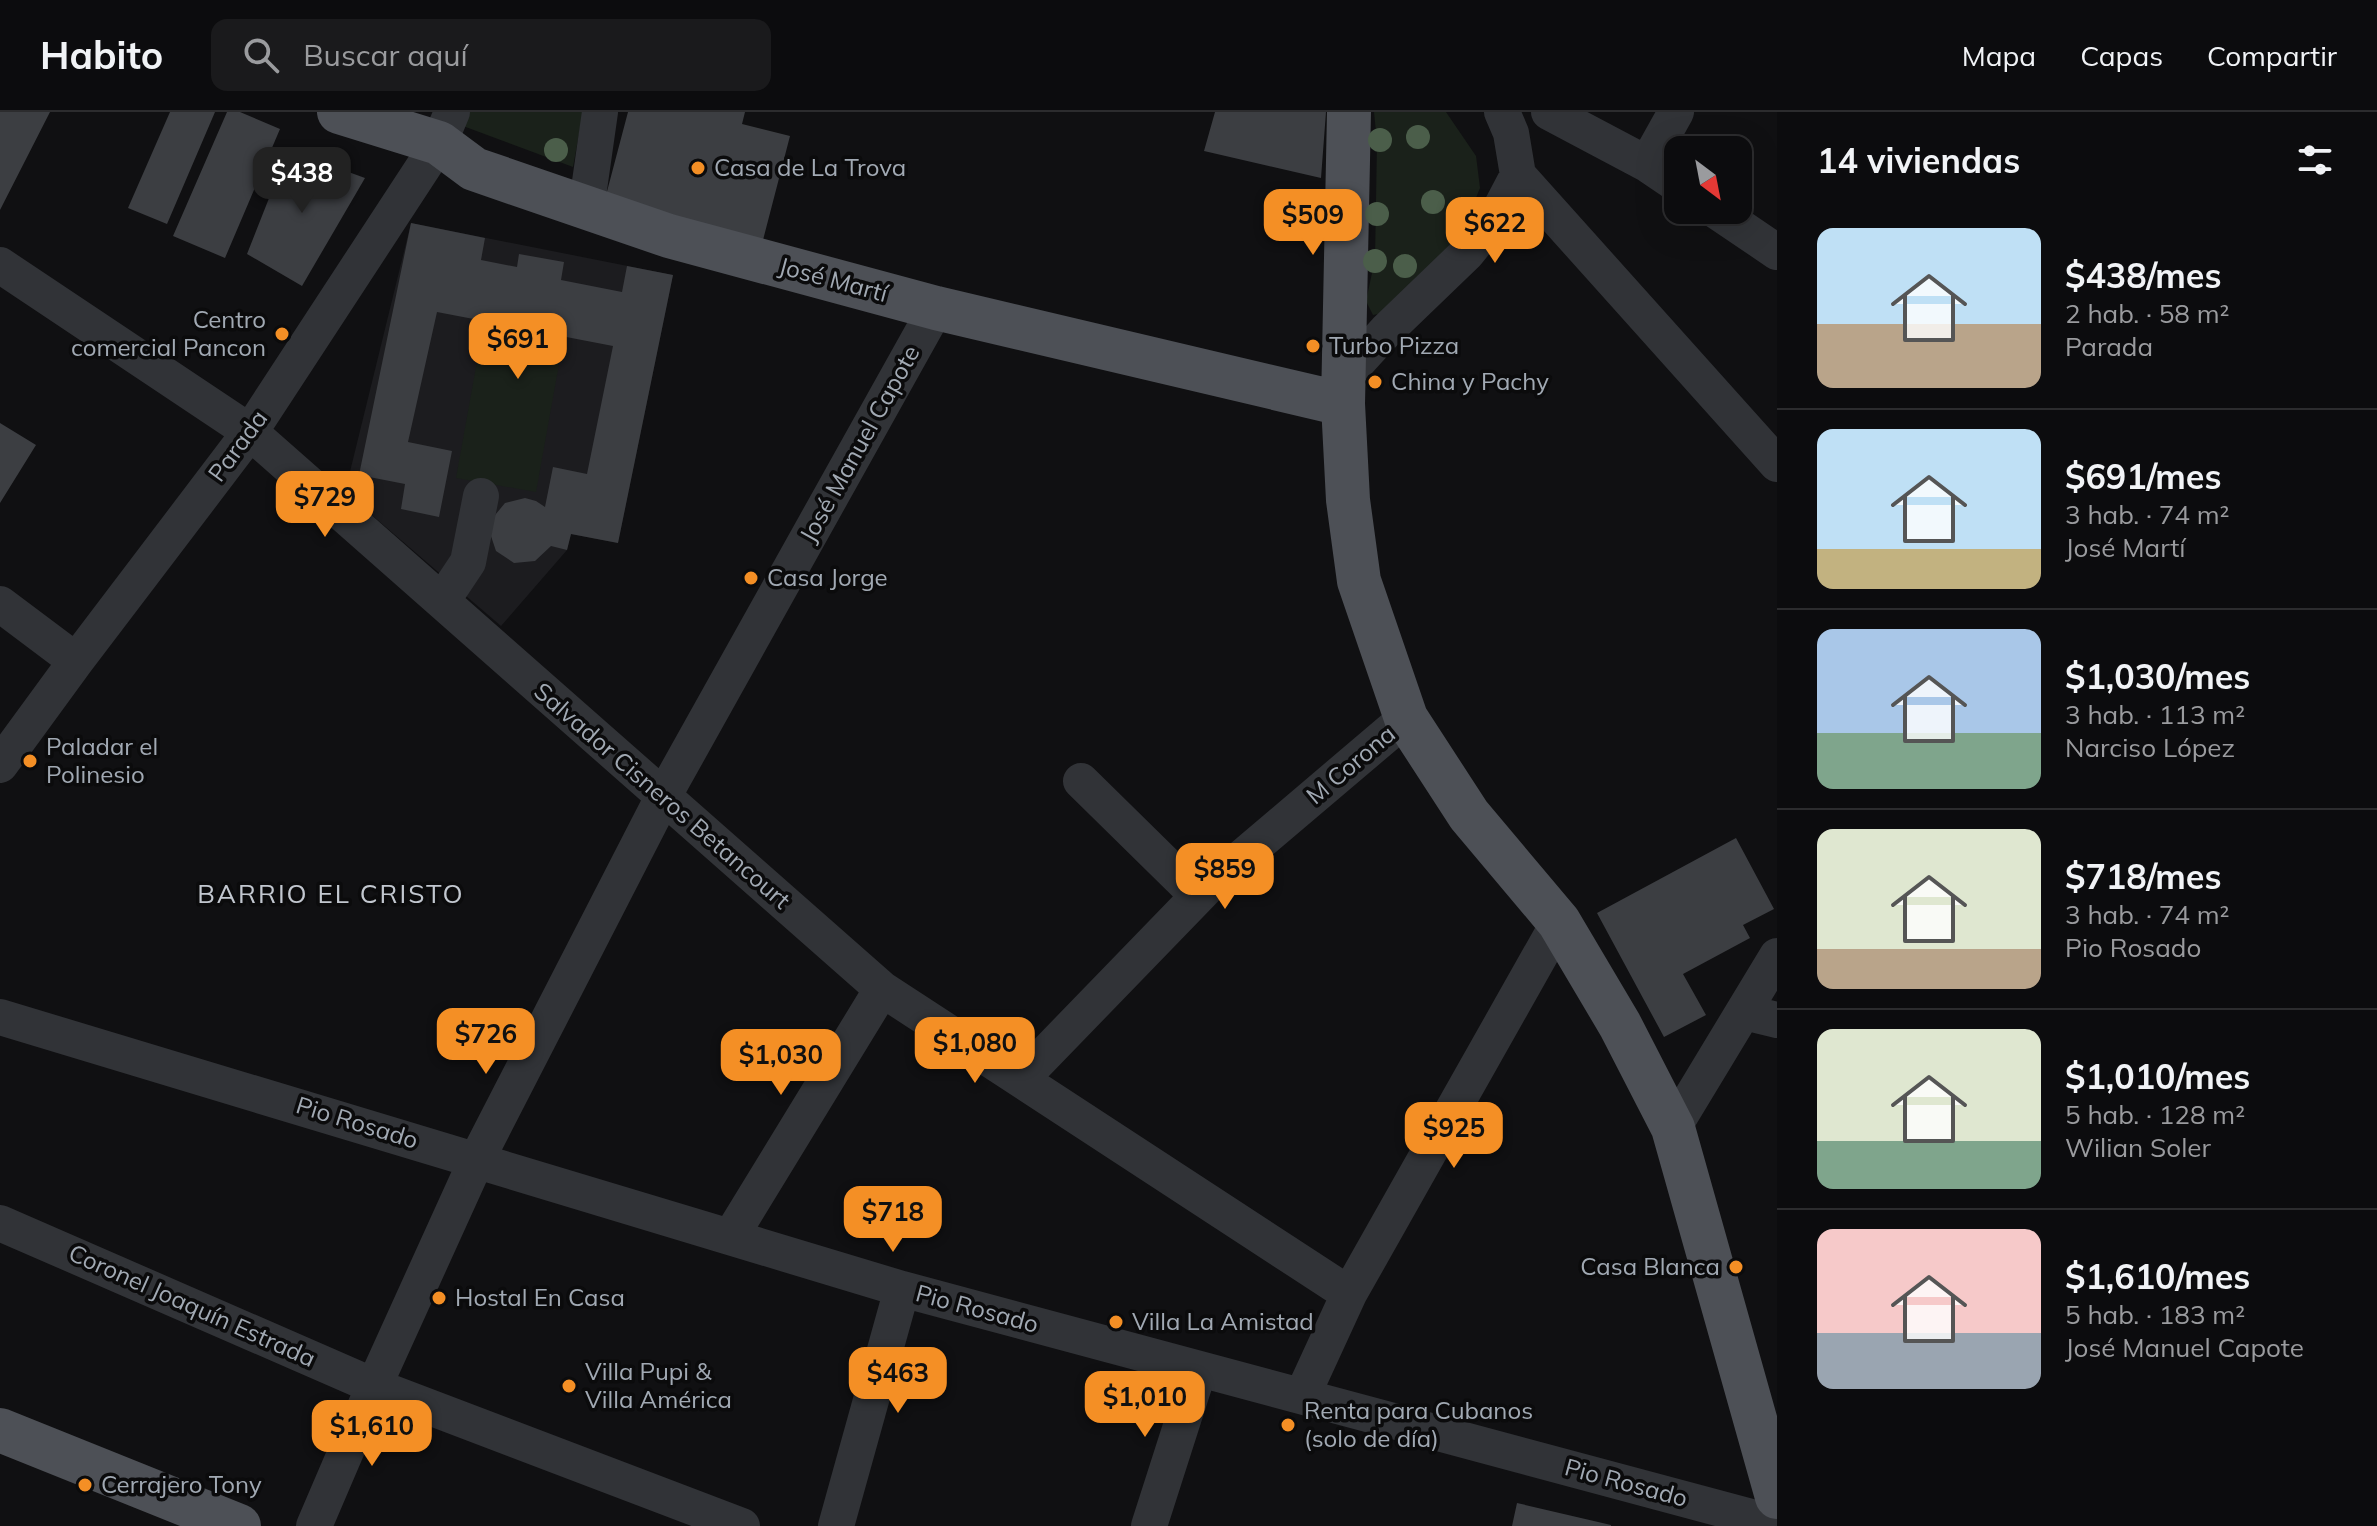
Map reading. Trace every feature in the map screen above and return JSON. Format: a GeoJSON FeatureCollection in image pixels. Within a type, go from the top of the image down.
{"type":"FeatureCollection","features":[{"type":"Feature","properties":{"kind":"main road","name":"José Martí"},"geometry":{"type":"LineString","coordinates":[[339,112],[446,128],[474,169],[669,236],[936,308],[1344,390]]}},
{"type":"Feature","properties":{"kind":"main road"},"geometry":{"type":"LineString","coordinates":[[1349,112],[1344,390],[1348,500],[1359,581],[1406,718],[1469,815],[1559,922],[1620,1025],[1673,1128],[1777,1497]]}},
{"type":"Feature","properties":{"kind":"main road"},"geometry":{"type":"LineString","coordinates":[[0,1430],[239,1526]]}},
{"type":"Feature","properties":{"kind":"street"},"geometry":{"type":"LineString","coordinates":[[586,210],[600,112]]}},
{"type":"Feature","properties":{"kind":"street"},"geometry":{"type":"LineString","coordinates":[[1502,112],[1511,133],[1518,175],[1777,464]]}},
{"type":"Feature","properties":{"kind":"street"},"geometry":{"type":"LineString","coordinates":[[1549,112],[1664,176]]}},
{"type":"Feature","properties":{"kind":"street"},"geometry":{"type":"LineString","coordinates":[[1647,164],[1676,112]]}},
{"type":"Feature","properties":{"kind":"street","name":"Parada"},"geometry":{"type":"LineString","coordinates":[[0,765],[250,432],[446,128]]}},
{"type":"Feature","properties":{"kind":"street"},"geometry":{"type":"LineString","coordinates":[[1344,390],[1386,331],[1467,253],[1496,217],[1518,175]]}},
{"type":"Feature","properties":{"kind":"street"},"geometry":{"type":"LineString","coordinates":[[1736,224],[1777,252]]}},
{"type":"Feature","properties":{"kind":"street","name":"Salvador Cisneros Betancourt"},"geometry":{"type":"LineString","coordinates":[[0,265],[250,432],[882,989],[1349,1294]]}},
{"type":"Feature","properties":{"kind":"street","name":"José Manuel Capote"},"geometry":{"type":"LineString","coordinates":[[314,1526],[477,1159],[663,797],[936,308]]}},
{"type":"Feature","properties":{"kind":"street"},"geometry":{"type":"LineString","coordinates":[[442,601],[468,562],[481,496]]}},
{"type":"Feature","properties":{"kind":"street"},"geometry":{"type":"LineString","coordinates":[[0,604],[76,661]]}},
{"type":"Feature","properties":{"kind":"street","name":"M Corona"},"geometry":{"type":"LineString","coordinates":[[1021,1079],[1198,896],[1406,718]]}},
{"type":"Feature","properties":{"kind":"street"},"geometry":{"type":"LineString","coordinates":[[1081,781],[1198,896]]}},
{"type":"Feature","properties":{"kind":"street"},"geometry":{"type":"LineString","coordinates":[[1303,1394],[1349,1294],[1559,922]]}},
{"type":"Feature","properties":{"kind":"street"},"geometry":{"type":"LineString","coordinates":[[1673,1128],[1761,1016],[1777,956]]}},
{"type":"Feature","properties":{"kind":"street"},"geometry":{"type":"LineString","coordinates":[[731,1236],[882,989]]}},
{"type":"Feature","properties":{"kind":"street","name":"Pio Rosado"},"geometry":{"type":"LineString","coordinates":[[0,1017],[902,1289],[1199,1370],[1303,1394],[1777,1524]]}},
{"type":"Feature","properties":{"kind":"street","name":"Coronel Joaquín Estrada"},"geometry":{"type":"LineString","coordinates":[[0,1223],[374,1386],[742,1526]]}},
{"type":"Feature","properties":{"kind":"street"},"geometry":{"type":"LineString","coordinates":[[836,1526],[902,1289]]}},
{"type":"Feature","properties":{"kind":"street"},"geometry":{"type":"LineString","coordinates":[[1149,1526],[1199,1370]]}},
{"type":"Feature","properties":{"kind":"shaded area"},"geometry":{"type":"Polygon","coordinates":[[[469,112],[583,112],[573,167],[463,126],[469,112]]]}},
{"type":"Feature","properties":{"kind":"shaded area"},"geometry":{"type":"Polygon","coordinates":[[[1374,112],[1446,112],[1476,156],[1480,188],[1458,242],[1389,312],[1373,315],[1366,301],[1375,259],[1377,142],[1374,112]]]}},
{"type":"Feature","properties":{"kind":"shaded area"},"geometry":{"type":"Polygon","coordinates":[[[411,223],[673,275],[618,543],[571,534],[567,550],[501,626],[345,492],[411,223]]]}},
{"type":"Feature","properties":{"kind":"shaded area"},"geometry":{"type":"Polygon","coordinates":[[[481,339],[561,353],[536,492],[456,478],[481,339]]]}},
{"type":"Feature","properties":{"kind":"building"},"geometry":{"type":"Polygon","coordinates":[[[0,112],[50,112],[0,210],[0,112]]]}},
{"type":"Feature","properties":{"kind":"building"},"geometry":{"type":"Polygon","coordinates":[[[170,112],[215,112],[167,224],[128,208],[170,112]]]}},
{"type":"Feature","properties":{"kind":"building"},"geometry":{"type":"Polygon","coordinates":[[[227,112],[240,112],[280,129],[225,258],[173,236],[227,112]]]}},
{"type":"Feature","properties":{"kind":"building","name":"Casa de La Trova"},"geometry":{"type":"Polygon","coordinates":[[[628,112],[745,112],[742,124],[790,136],[763,240],[605,199],[628,112]]]}},
{"type":"Feature","properties":{"kind":"building"},"geometry":{"type":"Polygon","coordinates":[[[1215,112],[1326,112],[1321,178],[1204,151],[1215,112]]]}},
{"type":"Feature","properties":{"kind":"building"},"geometry":{"type":"Polygon","coordinates":[[[288,150],[365,178],[302,286],[247,254],[288,150]]]}},
{"type":"Feature","properties":{"kind":"building"},"geometry":{"type":"Polygon","coordinates":[[[411,223],[485,238],[481,260],[517,267],[519,254],[564,262],[561,280],[622,292],[627,266],[673,275],[618,543],[571,534],[567,550],[551,546],[535,561],[514,563],[496,551],[489,530],[491,520],[505,503],[525,498],[545,507],[553,467],[587,474],[613,346],[437,312],[408,442],[452,451],[439,517],[401,509],[405,484],[359,475],[411,223]]]}},
{"type":"Feature","properties":{"kind":"building"},"geometry":{"type":"Polygon","coordinates":[[[0,423],[36,445],[0,503],[0,423]]]}},
{"type":"Feature","properties":{"kind":"building"},"geometry":{"type":"Polygon","coordinates":[[[1736,838],[1774,909],[1743,925],[1750,938],[1683,974],[1706,1015],[1664,1037],[1597,913],[1736,838]]]}},
{"type":"Feature","properties":{"kind":"building"},"geometry":{"type":"Polygon","coordinates":[[[1517,1503],[1611,1525],[1611,1526],[1512,1526],[1517,1503]]]}},
{"type":"Feature","properties":{"kind":"place","name":"Casa de La Trova"},"geometry":{"type":"Point","coordinates":[698,168]}},
{"type":"Feature","properties":{"kind":"place","name":"Centro comercial Pancon"},"geometry":{"type":"Point","coordinates":[282,334]}},
{"type":"Feature","properties":{"kind":"place","name":"Turbo Pizza"},"geometry":{"type":"Point","coordinates":[1313,346]}},
{"type":"Feature","properties":{"kind":"place","name":"China y Pachy"},"geometry":{"type":"Point","coordinates":[1375,382]}},
{"type":"Feature","properties":{"kind":"place","name":"Casa Jorge"},"geometry":{"type":"Point","coordinates":[751,578]}},
{"type":"Feature","properties":{"kind":"place","name":"Paladar el Polinesio"},"geometry":{"type":"Point","coordinates":[30,761]}},
{"type":"Feature","properties":{"kind":"place","name":"Casa Blanca"},"geometry":{"type":"Point","coordinates":[1736,1267]}},
{"type":"Feature","properties":{"kind":"place","name":"Hostal En Casa"},"geometry":{"type":"Point","coordinates":[439,1298]}},
{"type":"Feature","properties":{"kind":"place","name":"Villa La Amistad"},"geometry":{"type":"Point","coordinates":[1116,1322]}},
{"type":"Feature","properties":{"kind":"place","name":"Villa Pupi & Villa América"},"geometry":{"type":"Point","coordinates":[569,1386]}},
{"type":"Feature","properties":{"kind":"place","name":"Renta para Cubanos (solo de día)"},"geometry":{"type":"Point","coordinates":[1288,1425]}},
{"type":"Feature","properties":{"kind":"place","name":"Cerrajero Tony"},"geometry":{"type":"Point","coordinates":[85,1485]}},
{"type":"Feature","properties":{"kind":"district","name":"BARRIO EL CRISTO"},"geometry":{"type":"Point","coordinates":[331,894]}}]}
